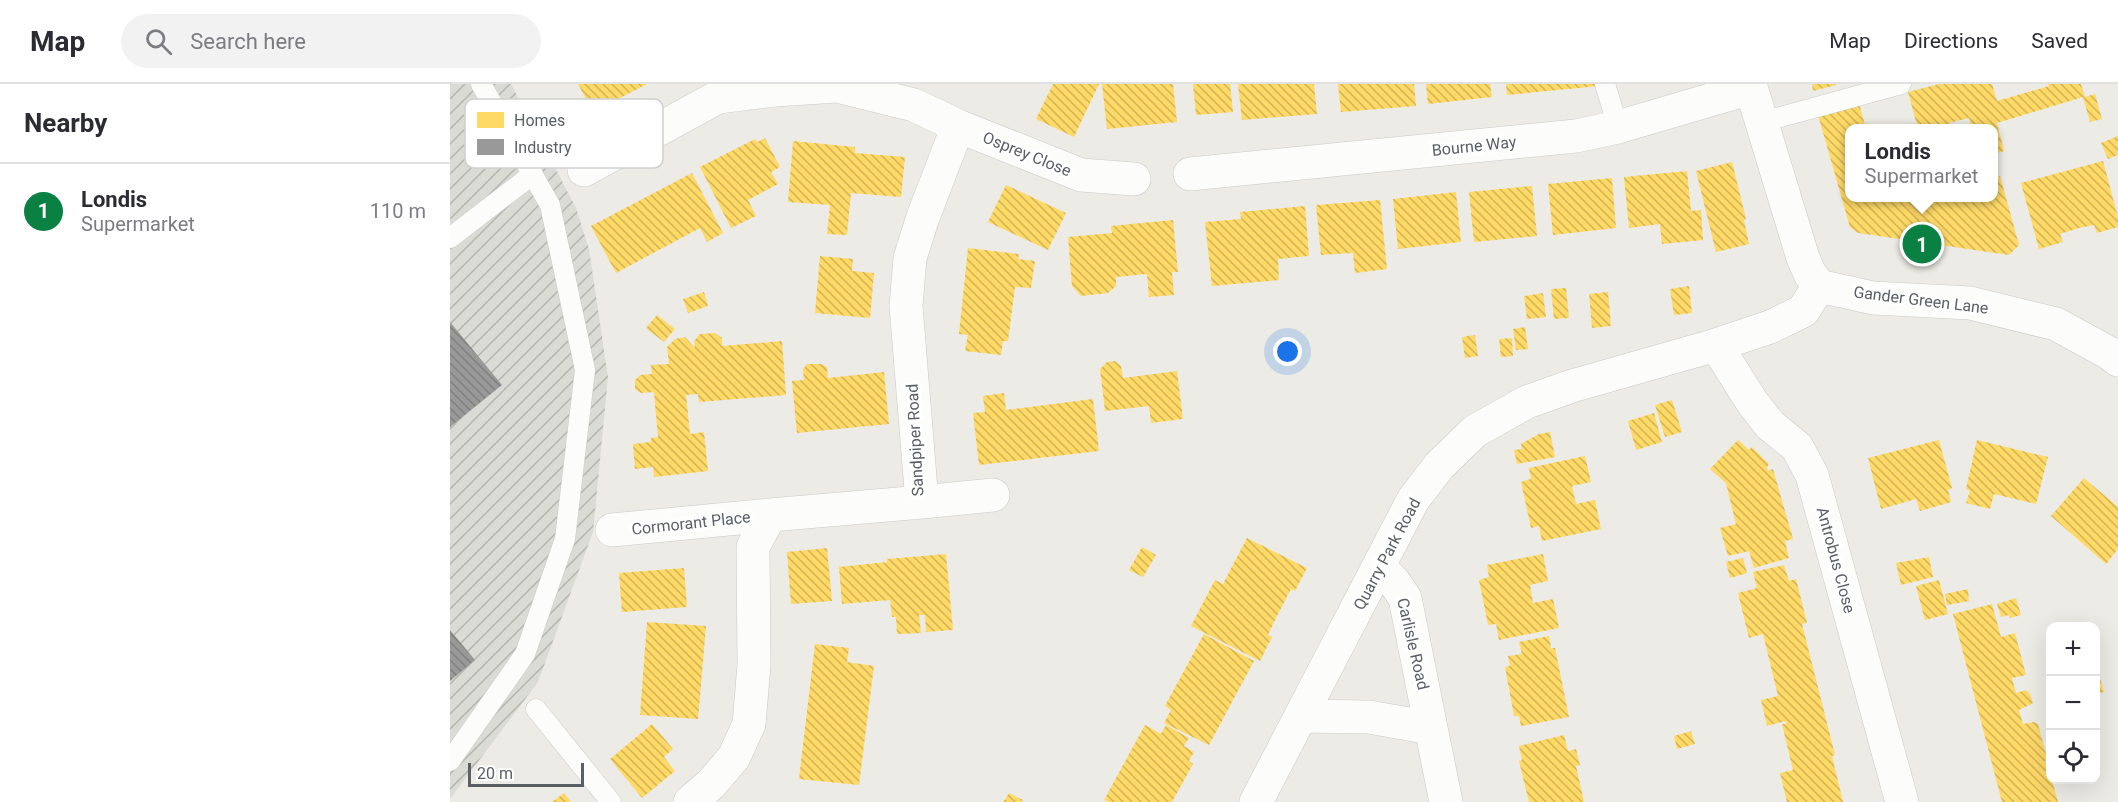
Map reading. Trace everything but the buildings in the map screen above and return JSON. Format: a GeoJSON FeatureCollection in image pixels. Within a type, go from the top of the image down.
{"type":"FeatureCollection","features":[{"type":"Feature","properties":{"kind":"street"},"geometry":{"type":"LineString","coordinates":[[663,122],[715,90],[775,90],[837,85],[914,105],[958,126]]}},
{"type":"Feature","properties":{"kind":"street","name":"Bourne Way"},"geometry":{"type":"LineString","coordinates":[[1190,174],[1576,136],[1618,128],[1751,86]]}},
{"type":"Feature","properties":{"kind":"street"},"geometry":{"type":"LineString","coordinates":[[1751,86],[1803,258],[1810,274],[1819,286]]}},
{"type":"Feature","properties":{"kind":"street","name":"Osprey Close"},"geometry":{"type":"LineString","coordinates":[[958,126],[1081,175],[1134,178]]}},
{"type":"Feature","properties":{"kind":"street","name":"Sandpiper Road"},"geometry":{"type":"LineString","coordinates":[[770,515],[922,502],[906,306],[910,258],[958,126]]}},
{"type":"Feature","properties":{"kind":"street","name":"Quarry Park Road"},"geometry":{"type":"LineString","coordinates":[[1256,802],[1380,568],[1413,500],[1439,466],[1475,431],[1527,402],[1572,386],[1716,345],[1770,327],[1803,311],[1819,286]]}},
{"type":"Feature","properties":{"kind":"street","name":"Gander Green Lane"},"geometry":{"type":"LineString","coordinates":[[1819,286],[1873,298],[1970,303],[2056,324],[2118,360]]}},
{"type":"Feature","properties":{"kind":"street","name":"Antrobus Close"},"geometry":{"type":"LineString","coordinates":[[1716,345],[1752,402],[1770,425],[1797,447],[1812,475],[1902,802]]}},
{"type":"Feature","properties":{"kind":"street"},"geometry":{"type":"LineString","coordinates":[[922,502],[993,495]]}},
{"type":"Feature","properties":{"kind":"street"},"geometry":{"type":"LineString","coordinates":[[690,802],[711,784],[734,758],[748,724],[754,665],[753,547],[770,515]]}},
{"type":"Feature","properties":{"kind":"street","name":"Cormorant Place"},"geometry":{"type":"LineString","coordinates":[[612,530],[770,515]]}},
{"type":"Feature","properties":{"kind":"street","name":"Carlisle Road"},"geometry":{"type":"LineString","coordinates":[[1380,568],[1405,598],[1446,802]]}},
{"type":"Feature","properties":{"kind":"street"},"geometry":{"type":"LineString","coordinates":[[1301,716],[1369,717],[1431,728]]}},
{"type":"Feature","properties":{"kind":"lane"},"geometry":{"type":"LineString","coordinates":[[482,84],[490,99]]}},
{"type":"Feature","properties":{"kind":"lane"},"geometry":{"type":"LineString","coordinates":[[1605,84],[1618,128]]}},
{"type":"Feature","properties":{"kind":"lane"},"geometry":{"type":"LineString","coordinates":[[1762,122],[1901,84]]}},
{"type":"Feature","properties":{"kind":"lane"},"geometry":{"type":"LineString","coordinates":[[450,761],[525,654],[565,539],[585,370],[550,205],[529,168]]}},
{"type":"Feature","properties":{"kind":"lane"},"geometry":{"type":"LineString","coordinates":[[450,238],[532,174]]}},
{"type":"Feature","properties":{"kind":"lane"},"geometry":{"type":"LineString","coordinates":[[536,709],[611,802]]}},
{"type":"Feature","properties":{"kind":"shaded area"},"geometry":{"type":"Polygon","coordinates":[[[450,84],[511,84],[519,99],[465,99],[465,168],[555,168],[576,208],[589,249],[608,377],[593,532],[538,682],[450,799],[450,84]]]}},
{"type":"Feature","properties":{"kind":"place","name":"Londis"},"geometry":{"type":"Point","coordinates":[1922,244]}}]}
